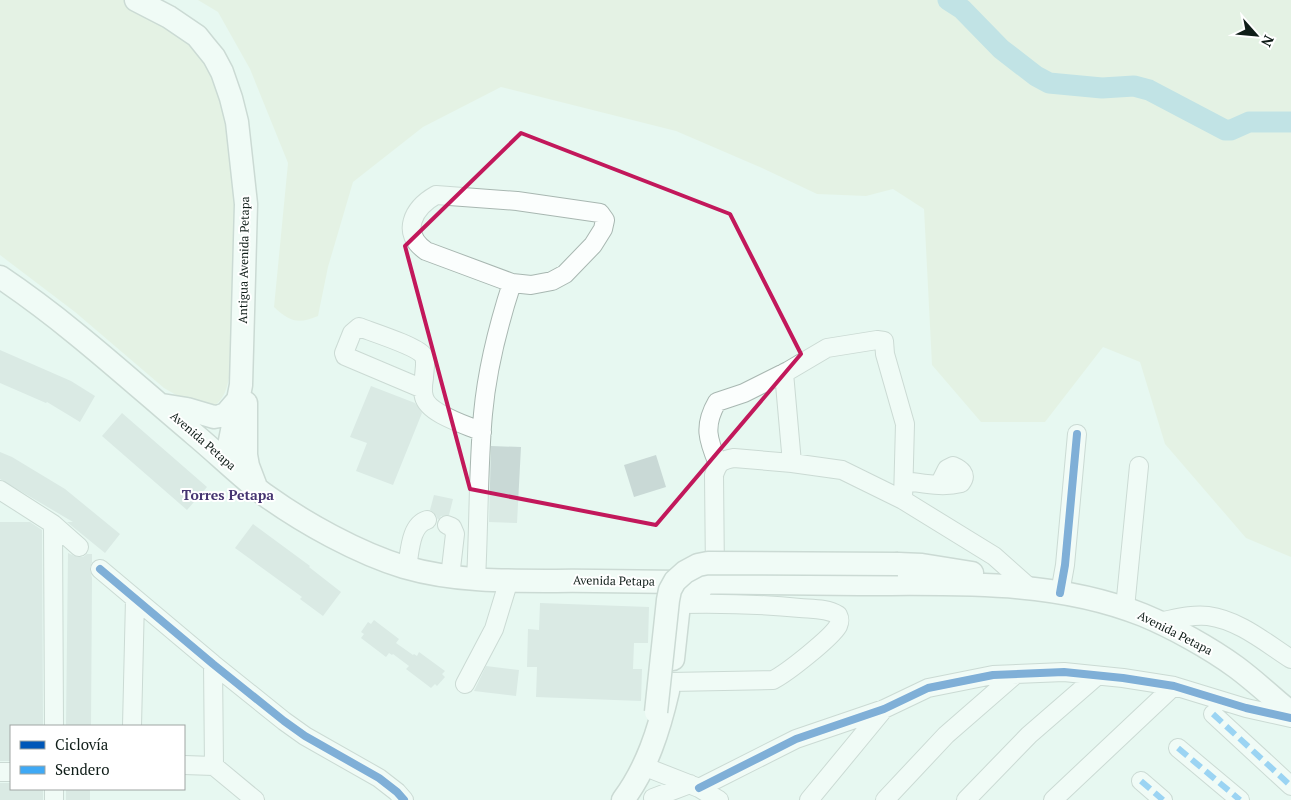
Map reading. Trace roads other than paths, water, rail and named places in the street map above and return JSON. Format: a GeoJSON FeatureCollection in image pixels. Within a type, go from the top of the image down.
{"type":"FeatureCollection","features":[{"type":"Feature","properties":{"kind":"main road","name":"Antigua Avenida Petapa"},"geometry":{"type":"LineString","coordinates":[[136,0],[169,17],[197,36],[214,57],[222,72],[237,122],[246,204],[239,393],[226,461]]}},
{"type":"Feature","properties":{"kind":"main road","name":"Avenida Petapa"},"geometry":{"type":"LineString","coordinates":[[0,277],[93,346],[257,488],[304,520],[356,548],[391,562],[450,576],[509,580],[959,584],[1030,588],[1060,593],[1125,608],[1158,622],[1236,667],[1291,713]]}},
{"type":"Feature","properties":{"kind":"main road","name":"Antigua Avenida Petapa"},"geometry":{"type":"LineString","coordinates":[[239,393],[247,407],[246,455],[248,466],[257,488]]}},
{"type":"Feature","properties":{"kind":"main road"},"geometry":{"type":"LineString","coordinates":[[160,405],[187,409],[214,417],[226,414],[239,393]]}},
{"type":"Feature","properties":{"kind":"main road"},"geometry":{"type":"LineString","coordinates":[[647,758],[656,712],[668,600],[674,581],[691,568],[708,563],[922,565],[977,574],[998,586]]}},
{"type":"Feature","properties":{"kind":"main road"},"geometry":{"type":"LineString","coordinates":[[623,800],[647,758],[661,721],[670,682],[682,590],[699,589],[713,583]]}},
{"type":"Feature","properties":{"kind":"street"},"geometry":{"type":"LineString","coordinates":[[436,195],[527,202],[585,210],[600,213],[604,216],[604,225],[597,239],[565,274],[552,281],[531,284],[512,283],[426,251],[421,247],[413,237],[412,231],[413,220],[420,207],[436,195]]}},
{"type":"Feature","properties":{"kind":"street"},"geometry":{"type":"LineString","coordinates":[[476,578],[485,396],[499,324],[512,283]]}},
{"type":"Feature","properties":{"kind":"street"},"geometry":{"type":"LineString","coordinates":[[423,389],[345,356],[344,353],[353,330],[359,327],[412,348],[422,354],[425,362],[424,399],[433,410],[482,432]]}},
{"type":"Feature","properties":{"kind":"street"},"geometry":{"type":"LineString","coordinates":[[718,464],[708,439],[711,413],[717,402],[744,393],[827,348],[867,340],[877,340],[884,342],[885,354],[906,424],[903,500]]}},
{"type":"Feature","properties":{"kind":"street"},"geometry":{"type":"LineString","coordinates":[[784,373],[792,463]]}},
{"type":"Feature","properties":{"kind":"street"},"geometry":{"type":"LineString","coordinates":[[1060,593],[1065,566],[1077,434]]}},
{"type":"Feature","properties":{"kind":"street"},"geometry":{"type":"LineString","coordinates":[[713,583],[714,475],[718,464],[724,459],[734,458],[842,470],[903,500],[994,556],[1030,588]]}},
{"type":"Feature","properties":{"kind":"street"},"geometry":{"type":"LineString","coordinates":[[1125,608],[1139,466]]}},
{"type":"Feature","properties":{"kind":"street"},"geometry":{"type":"LineString","coordinates":[[904,481],[939,485]]}},
{"type":"Feature","properties":{"kind":"street"},"geometry":{"type":"LineString","coordinates":[[0,490],[53,524],[79,546]]}},
{"type":"Feature","properties":{"kind":"street"},"geometry":{"type":"LineString","coordinates":[[407,567],[415,530],[419,524],[428,520]]}},
{"type":"Feature","properties":{"kind":"street"},"geometry":{"type":"LineString","coordinates":[[53,524],[54,725]]}},
{"type":"Feature","properties":{"kind":"street"},"geometry":{"type":"LineString","coordinates":[[446,525],[452,527],[455,534],[450,576]]}},
{"type":"Feature","properties":{"kind":"street"},"geometry":{"type":"LineString","coordinates":[[100,569],[284,721],[305,736],[379,778],[404,800]]}},
{"type":"Feature","properties":{"kind":"street"},"geometry":{"type":"LineString","coordinates":[[465,684],[494,629],[509,580]]}},
{"type":"Feature","properties":{"kind":"street"},"geometry":{"type":"LineString","coordinates":[[132,725],[135,599]]}},
{"type":"Feature","properties":{"kind":"street"},"geometry":{"type":"LineString","coordinates":[[670,682],[774,680],[788,672],[831,634],[839,624],[840,618],[838,615],[826,610],[753,604],[679,604]]}},
{"type":"Feature","properties":{"kind":"street"},"geometry":{"type":"LineString","coordinates":[[1158,622],[1188,616],[1209,616],[1252,634],[1291,659]]}},
{"type":"Feature","properties":{"kind":"street"},"geometry":{"type":"LineString","coordinates":[[213,664],[214,766]]}},
{"type":"Feature","properties":{"kind":"street"},"geometry":{"type":"LineString","coordinates":[[653,798],[695,786],[796,739],[884,709],[928,688],[993,675],[1064,672],[1123,678],[1174,686],[1246,708],[1291,718]]}},
{"type":"Feature","properties":{"kind":"street"},"geometry":{"type":"LineString","coordinates":[[885,800],[946,735],[1016,674]]}},
{"type":"Feature","properties":{"kind":"street"},"geometry":{"type":"LineString","coordinates":[[966,800],[1029,736],[1097,676]]}},
{"type":"Feature","properties":{"kind":"street"},"geometry":{"type":"LineString","coordinates":[[1054,800],[1174,686]]}},
{"type":"Feature","properties":{"kind":"street"},"geometry":{"type":"LineString","coordinates":[[809,800],[884,709]]}},
{"type":"Feature","properties":{"kind":"street"},"geometry":{"type":"LineString","coordinates":[[1213,714],[1291,786]]}},
{"type":"Feature","properties":{"kind":"street"},"geometry":{"type":"LineString","coordinates":[[1178,748],[1240,800]]}},
{"type":"Feature","properties":{"kind":"street"},"geometry":{"type":"LineString","coordinates":[[647,758],[719,800]]}},
{"type":"Feature","properties":{"kind":"street"},"geometry":{"type":"LineString","coordinates":[[185,765],[214,766],[255,800]]}},
{"type":"Feature","properties":{"kind":"street"},"geometry":{"type":"LineString","coordinates":[[1141,781],[1163,800]]}},
{"type":"Feature","properties":{"kind":"waterway"},"geometry":{"type":"LineString","coordinates":[[948,0],[962,9],[1001,49],[1036,76],[1049,83],[1102,88],[1134,86],[1149,90],[1225,130],[1231,130],[1249,122],[1291,122]]}},
{"type":"Feature","properties":{"kind":"district","name":"Torres Petapa"},"geometry":{"type":"Point","coordinates":[228,495]}}]}
